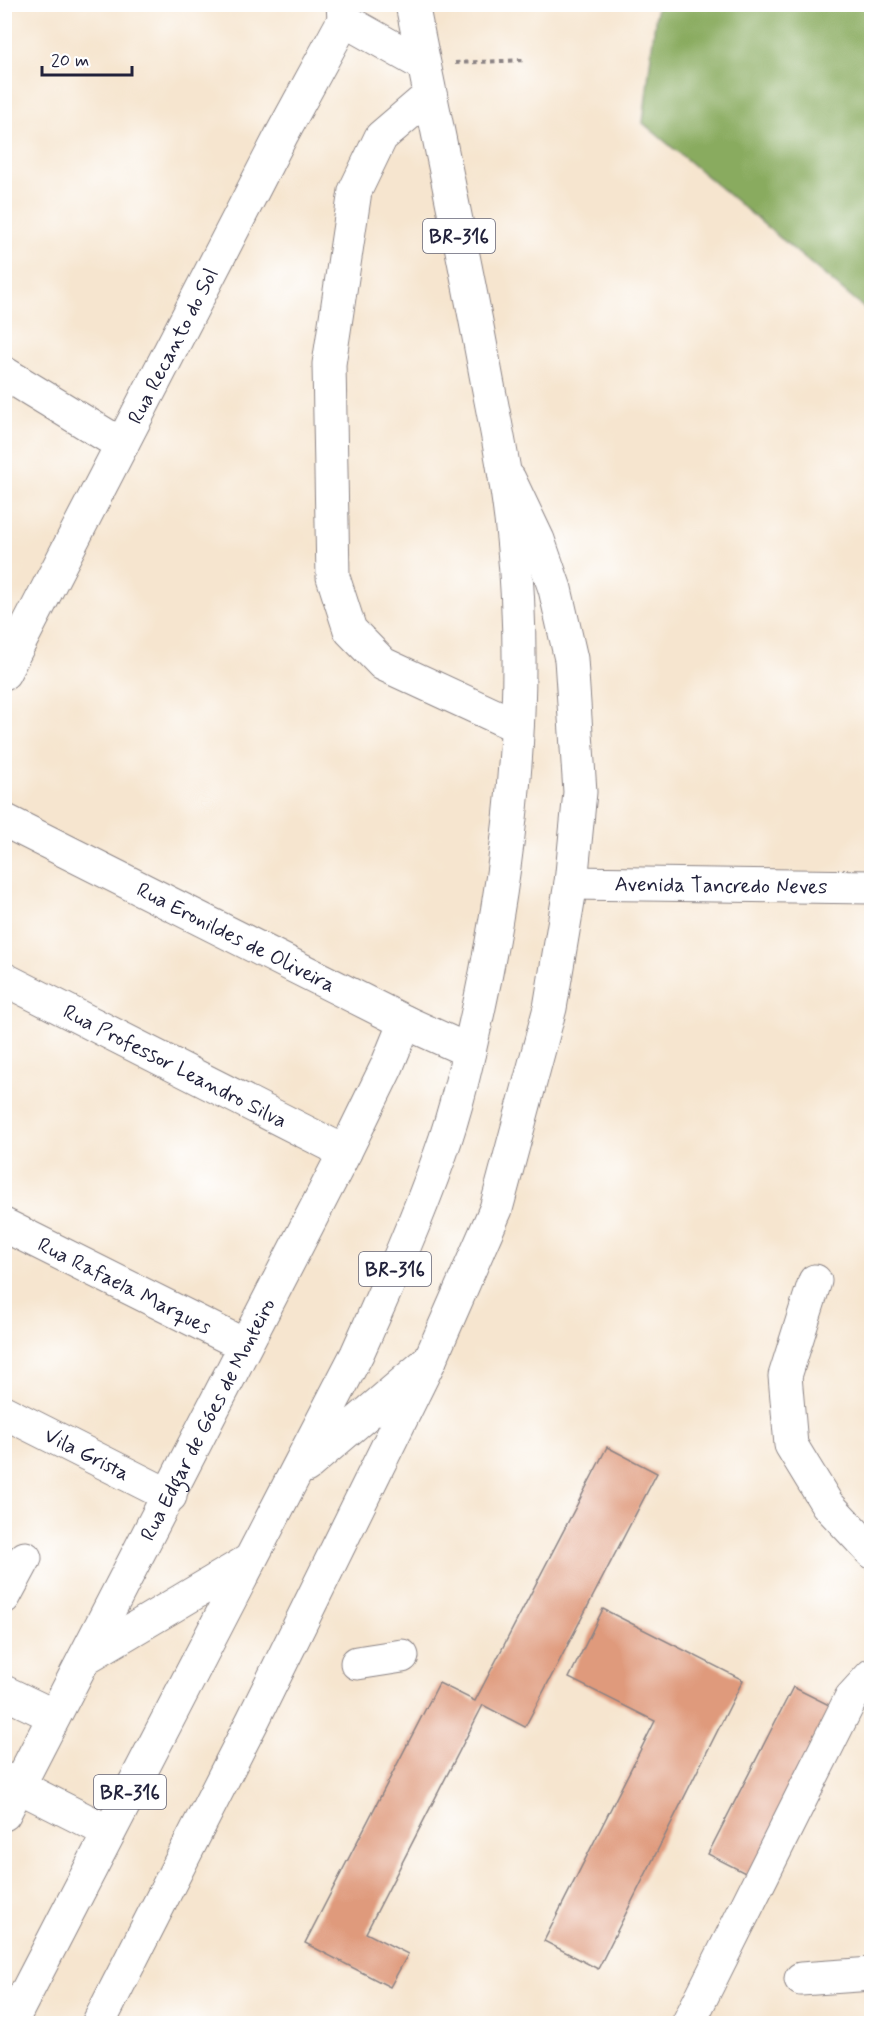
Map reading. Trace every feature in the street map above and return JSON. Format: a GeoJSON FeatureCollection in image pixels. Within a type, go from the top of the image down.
{"type":"FeatureCollection","features":[{"type":"Feature","properties":{"kind":"street","name":"BR-316"},"geometry":{"type":"LineString","coordinates":[[10,2024],[357,1354],[397,1265],[441,1154],[469,1051],[488,963],[508,844],[517,726],[519,618],[513,537],[503,467],[476,318],[412,4]]}},
{"type":"Feature","properties":{"kind":"street","name":"Rua Recanto do Sol"},"geometry":{"type":"LineString","coordinates":[[4,674],[344,12],[427,80]]}},
{"type":"Feature","properties":{"kind":"street"},"geometry":{"type":"LineString","coordinates":[[427,80],[381,137],[356,191],[329,364],[333,577],[350,630],[383,664],[517,726]]}},
{"type":"Feature","properties":{"kind":"street"},"geometry":{"type":"LineString","coordinates":[[4,373],[122,445]]}},
{"type":"Feature","properties":{"kind":"street"},"geometry":{"type":"LineString","coordinates":[[98,2024],[253,1720],[430,1360],[496,1209],[550,1008],[571,883],[580,792],[571,659],[552,579],[538,540],[503,467]]}},
{"type":"Feature","properties":{"kind":"street","name":"Rua Eronildes de Oliveira"},"geometry":{"type":"LineString","coordinates":[[4,820],[405,1022],[469,1051]]}},
{"type":"Feature","properties":{"kind":"street","name":"Avenida Tancredo Neves"},"geometry":{"type":"LineString","coordinates":[[571,883],[872,887]]}},
{"type":"Feature","properties":{"kind":"street","name":"Rua Professor Leandro Silva"},"geometry":{"type":"LineString","coordinates":[[4,979],[345,1152]]}},
{"type":"Feature","properties":{"kind":"street","name":"Rua Edgar de Góes de Monteiro"},"geometry":{"type":"LineString","coordinates":[[4,1814],[12,1782],[54,1716],[170,1496],[244,1345],[345,1152],[387,1066],[405,1022]]}},
{"type":"Feature","properties":{"kind":"street","name":"Rua Rafaela Marques"},"geometry":{"type":"LineString","coordinates":[[4,1225],[244,1345]]}},
{"type":"Feature","properties":{"kind":"street"},"geometry":{"type":"LineString","coordinates":[[815,1281],[785,1377],[791,1444],[827,1504],[872,1552]]}},
{"type":"Feature","properties":{"kind":"street"},"geometry":{"type":"LineString","coordinates":[[294,1476],[430,1360]]}},
{"type":"Feature","properties":{"kind":"street","name":"Vila Grista"},"geometry":{"type":"LineString","coordinates":[[4,1412],[170,1496]]}},
{"type":"Feature","properties":{"kind":"street"},"geometry":{"type":"LineString","coordinates":[[4,1597],[25,1558]]}},
{"type":"Feature","properties":{"kind":"street"},"geometry":{"type":"LineString","coordinates":[[85,1658],[250,1560]]}},
{"type":"Feature","properties":{"kind":"street"},"geometry":{"type":"LineString","coordinates":[[357,1663],[402,1656]]}},
{"type":"Feature","properties":{"kind":"street"},"geometry":{"type":"LineString","coordinates":[[688,2024],[851,1698],[872,1675]]}},
{"type":"Feature","properties":{"kind":"street"},"geometry":{"type":"LineString","coordinates":[[4,1692],[54,1716]]}},
{"type":"Feature","properties":{"kind":"street"},"geometry":{"type":"LineString","coordinates":[[12,1782],[109,1832]]}},
{"type":"Feature","properties":{"kind":"street"},"geometry":{"type":"LineString","coordinates":[[801,1979],[865,1970]]}},
{"type":"Feature","properties":{"kind":"path"},"geometry":{"type":"LineString","coordinates":[[427,80],[526,60]]}},
{"type":"Feature","properties":{"kind":"green space"},"geometry":{"type":"Polygon","coordinates":[[[657,5],[871,5],[871,314],[643,123],[657,5]]]}},
{"type":"Feature","properties":{"kind":"building"},"geometry":{"type":"Polygon","coordinates":[[[607,1447],[657,1473],[525,1727],[483,1705],[366,1933],[408,1954],[390,1987],[305,1943],[439,1683],[475,1701],[607,1447]]]}},
{"type":"Feature","properties":{"kind":"building"},"geometry":{"type":"Polygon","coordinates":[[[603,1609],[743,1680],[598,1969],[544,1941],[655,1721],[569,1678],[603,1609]]]}},
{"type":"Feature","properties":{"kind":"building"},"geometry":{"type":"Polygon","coordinates":[[[793,1687],[841,1711],[755,1878],[708,1854],[793,1687]]]}}]}
